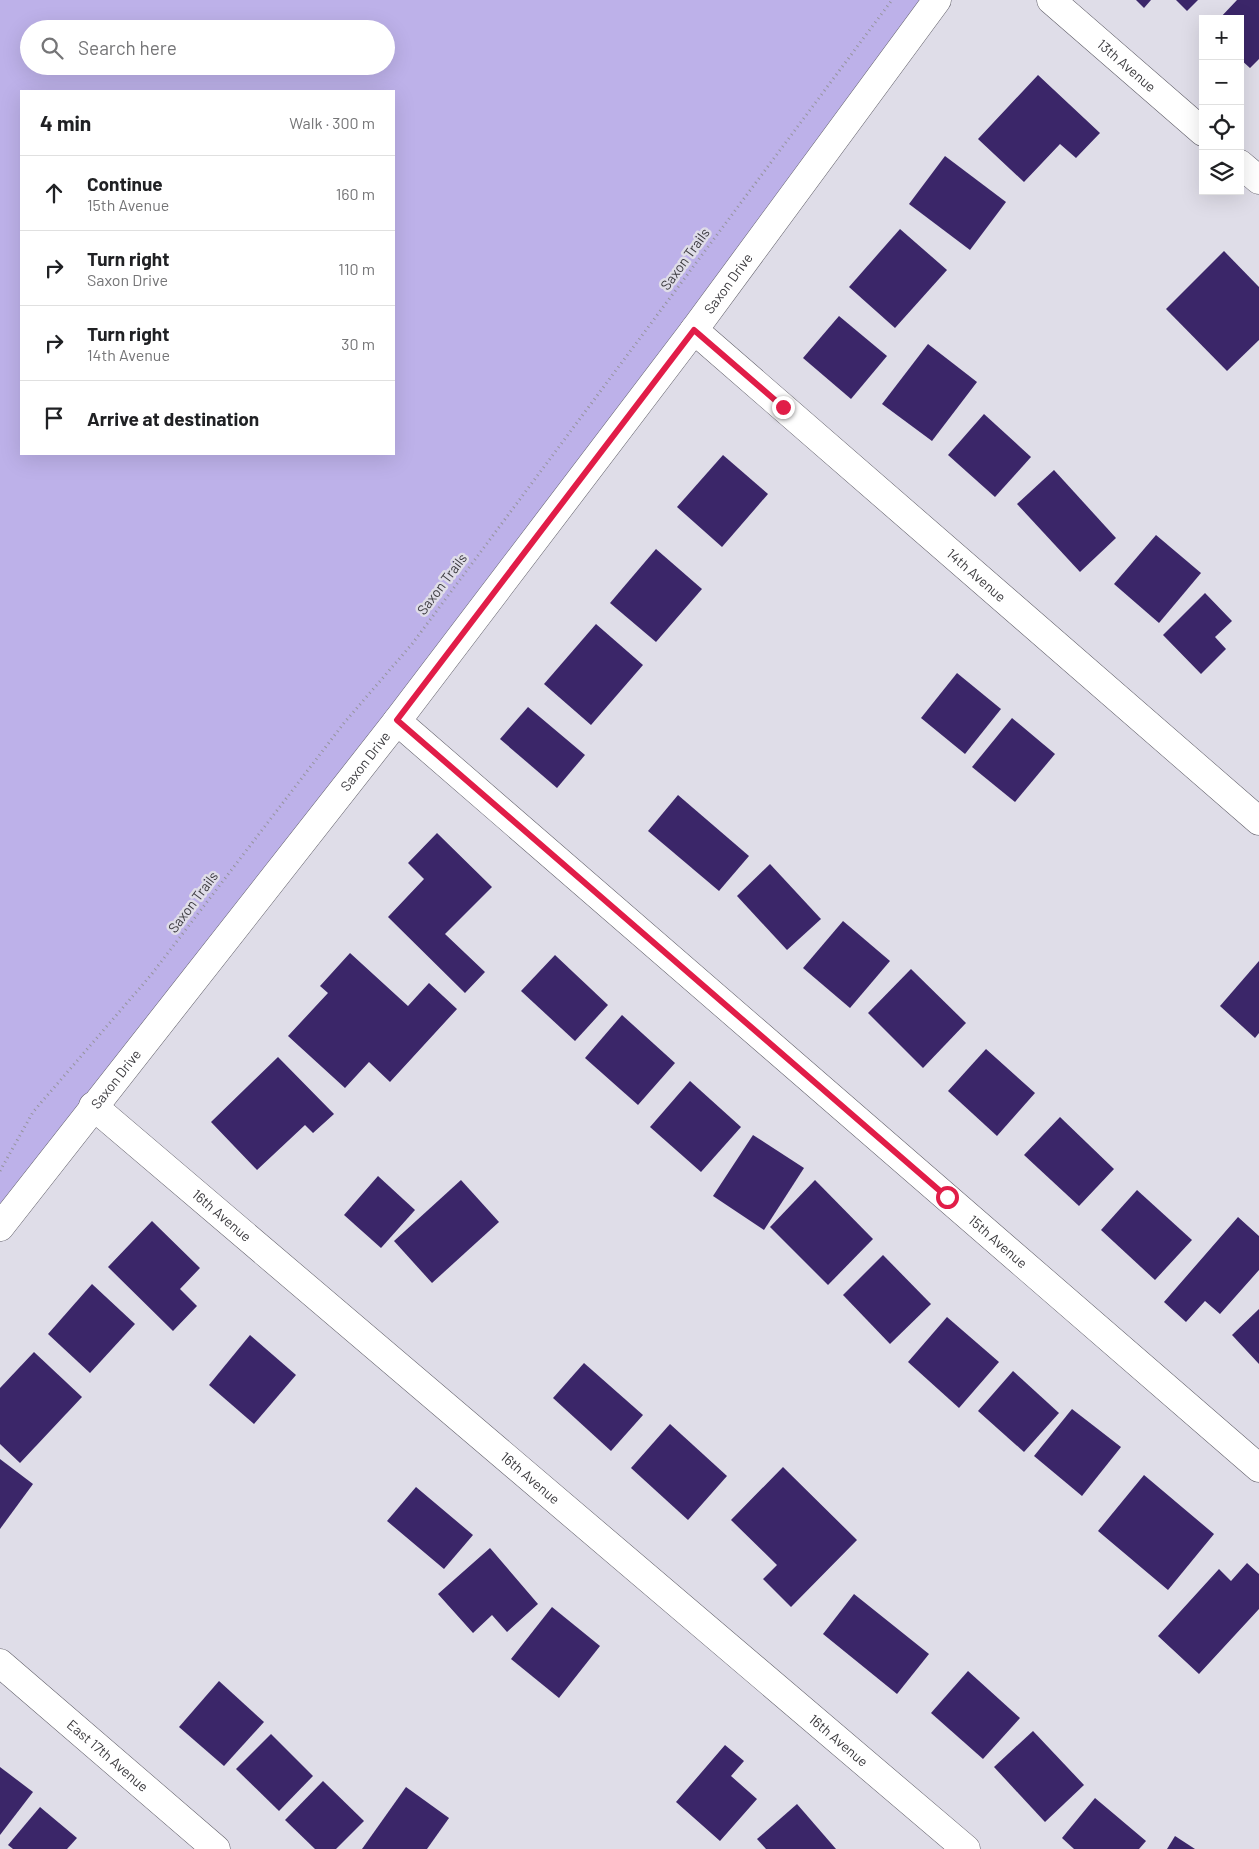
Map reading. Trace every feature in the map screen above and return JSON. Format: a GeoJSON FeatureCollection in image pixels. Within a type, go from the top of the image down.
{"type":"FeatureCollection","features":[{"type":"Feature","properties":{"kind":"street","name":"Saxon Drive"},"geometry":{"type":"LineString","coordinates":[[0,1227],[397,720],[694,330],[937,0]]}},
{"type":"Feature","properties":{"kind":"street","name":"13th Avenue"},"geometry":{"type":"LineString","coordinates":[[1051,0],[1199,129]]}},
{"type":"Feature","properties":{"kind":"street"},"geometry":{"type":"LineString","coordinates":[[1244,167],[1259,180]]}},
{"type":"Feature","properties":{"kind":"street","name":"14th Avenue"},"geometry":{"type":"LineString","coordinates":[[694,330],[1259,821]]}},
{"type":"Feature","properties":{"kind":"street","name":"15th Avenue"},"geometry":{"type":"LineString","coordinates":[[397,720],[1259,1468]]}},
{"type":"Feature","properties":{"kind":"street","name":"16th Avenue"},"geometry":{"type":"LineString","coordinates":[[94,1106],[966,1849]]}},
{"type":"Feature","properties":{"kind":"street","name":"East 17th Avenue"},"geometry":{"type":"LineString","coordinates":[[0,1663],[216,1849]]}},
{"type":"Feature","properties":{"kind":"path","name":"Saxon Trails"},"geometry":{"type":"LineString","coordinates":[[0,1171],[33,1112],[151,975],[344,723],[412,644],[892,0]]}},
{"type":"Feature","properties":{"kind":"shaded area"},"geometry":{"type":"Polygon","coordinates":[[[0,0],[937,0],[0,1227],[0,0]]]}},
{"type":"Feature","properties":{"kind":"building"},"geometry":{"type":"Polygon","coordinates":[[[1136,0],[1151,0],[1144,8],[1136,0]]]}},
{"type":"Feature","properties":{"kind":"building"},"geometry":{"type":"Polygon","coordinates":[[[1176,0],[1198,0],[1187,11],[1176,0]]]}},
{"type":"Feature","properties":{"kind":"building"},"geometry":{"type":"Polygon","coordinates":[[[1237,0],[1259,0],[1259,59],[1250,68],[1244,63],[1244,15],[1223,15],[1237,0]]]}},
{"type":"Feature","properties":{"kind":"building"},"geometry":{"type":"Polygon","coordinates":[[[1038,75],[1100,133],[1076,158],[1060,144],[1024,182],[978,139],[1038,75]]]}},
{"type":"Feature","properties":{"kind":"building"},"geometry":{"type":"Polygon","coordinates":[[[945,156],[1006,202],[970,250],[909,204],[945,156]]]}},
{"type":"Feature","properties":{"kind":"building"},"geometry":{"type":"Polygon","coordinates":[[[900,229],[947,270],[895,328],[849,287],[900,229]]]}},
{"type":"Feature","properties":{"kind":"building"},"geometry":{"type":"Polygon","coordinates":[[[1224,251],[1259,287],[1259,340],[1227,371],[1166,309],[1224,251]]]}},
{"type":"Feature","properties":{"kind":"building"},"geometry":{"type":"Polygon","coordinates":[[[839,316],[887,356],[851,399],[803,358],[839,316]]]}},
{"type":"Feature","properties":{"kind":"building"},"geometry":{"type":"Polygon","coordinates":[[[928,344],[977,382],[932,441],[882,404],[928,344]]]}},
{"type":"Feature","properties":{"kind":"building"},"geometry":{"type":"Polygon","coordinates":[[[984,414],[1031,457],[995,497],[948,455],[984,414]]]}},
{"type":"Feature","properties":{"kind":"building"},"geometry":{"type":"Polygon","coordinates":[[[723,455],[768,494],[722,547],[677,507],[723,455]]]}},
{"type":"Feature","properties":{"kind":"building"},"geometry":{"type":"Polygon","coordinates":[[[1054,470],[1116,538],[1080,572],[1017,504],[1054,470]]]}},
{"type":"Feature","properties":{"kind":"building"},"geometry":{"type":"Polygon","coordinates":[[[1156,535],[1201,573],[1159,623],[1114,584],[1156,535]]]}},
{"type":"Feature","properties":{"kind":"building"},"geometry":{"type":"Polygon","coordinates":[[[656,549],[702,589],[656,642],[610,603],[656,549]]]}},
{"type":"Feature","properties":{"kind":"building"},"geometry":{"type":"Polygon","coordinates":[[[1205,593],[1232,621],[1215,637],[1226,649],[1201,674],[1163,635],[1205,593]]]}},
{"type":"Feature","properties":{"kind":"building"},"geometry":{"type":"Polygon","coordinates":[[[596,624],[643,665],[591,725],[544,684],[596,624]]]}},
{"type":"Feature","properties":{"kind":"building"},"geometry":{"type":"Polygon","coordinates":[[[957,673],[1001,709],[965,754],[921,718],[957,673]]]}},
{"type":"Feature","properties":{"kind":"building"},"geometry":{"type":"Polygon","coordinates":[[[528,707],[585,755],[557,788],[500,739],[528,707]]]}},
{"type":"Feature","properties":{"kind":"building"},"geometry":{"type":"Polygon","coordinates":[[[1012,718],[1055,754],[1015,802],[972,767],[1012,718]]]}},
{"type":"Feature","properties":{"kind":"building"},"geometry":{"type":"Polygon","coordinates":[[[678,795],[749,856],[719,891],[648,831],[678,795]]]}},
{"type":"Feature","properties":{"kind":"building"},"geometry":{"type":"Polygon","coordinates":[[[437,833],[492,887],[445,934],[485,972],[465,993],[388,917],[424,879],[408,863],[437,833]]]}},
{"type":"Feature","properties":{"kind":"building"},"geometry":{"type":"Polygon","coordinates":[[[770,864],[821,919],[787,950],[737,896],[770,864]]]}},
{"type":"Feature","properties":{"kind":"building"},"geometry":{"type":"Polygon","coordinates":[[[843,921],[890,961],[850,1008],[803,968],[843,921]]]}},
{"type":"Feature","properties":{"kind":"building"},"geometry":{"type":"Polygon","coordinates":[[[350,953],[408,1006],[429,983],[457,1009],[390,1082],[369,1062],[345,1088],[288,1036],[328,993],[320,986],[350,953]]]}},
{"type":"Feature","properties":{"kind":"building"},"geometry":{"type":"Polygon","coordinates":[[[555,955],[608,1005],[575,1041],[521,991],[555,955]]]}},
{"type":"Feature","properties":{"kind":"building"},"geometry":{"type":"Polygon","coordinates":[[[1259,961],[1259,1033],[1255,1038],[1220,1006],[1259,961]]]}},
{"type":"Feature","properties":{"kind":"building"},"geometry":{"type":"Polygon","coordinates":[[[911,969],[966,1023],[923,1068],[868,1013],[911,969]]]}},
{"type":"Feature","properties":{"kind":"building"},"geometry":{"type":"Polygon","coordinates":[[[622,1015],[675,1063],[638,1105],[585,1058],[622,1015]]]}},
{"type":"Feature","properties":{"kind":"building"},"geometry":{"type":"Polygon","coordinates":[[[986,1049],[1035,1093],[997,1136],[948,1091],[986,1049]]]}},
{"type":"Feature","properties":{"kind":"building"},"geometry":{"type":"Polygon","coordinates":[[[278,1057],[334,1114],[313,1133],[305,1125],[257,1170],[211,1122],[278,1057]]]}},
{"type":"Feature","properties":{"kind":"building"},"geometry":{"type":"Polygon","coordinates":[[[690,1081],[741,1127],[701,1172],[650,1127],[690,1081]]]}},
{"type":"Feature","properties":{"kind":"building"},"geometry":{"type":"Polygon","coordinates":[[[1060,1117],[1114,1169],[1079,1206],[1024,1155],[1060,1117]]]}},
{"type":"Feature","properties":{"kind":"building"},"geometry":{"type":"Polygon","coordinates":[[[753,1135],[804,1168],[764,1230],[713,1196],[753,1135]]]}},
{"type":"Feature","properties":{"kind":"building"},"geometry":{"type":"Polygon","coordinates":[[[378,1176],[415,1210],[381,1248],[344,1215],[378,1176]]]}},
{"type":"Feature","properties":{"kind":"building"},"geometry":{"type":"Polygon","coordinates":[[[461,1180],[499,1222],[432,1283],[394,1241],[461,1180]]]}},
{"type":"Feature","properties":{"kind":"building"},"geometry":{"type":"Polygon","coordinates":[[[815,1180],[873,1239],[828,1285],[770,1227],[815,1180]]]}},
{"type":"Feature","properties":{"kind":"building"},"geometry":{"type":"Polygon","coordinates":[[[1137,1190],[1192,1240],[1155,1280],[1101,1230],[1137,1190]]]}},
{"type":"Feature","properties":{"kind":"building"},"geometry":{"type":"Polygon","coordinates":[[[1238,1217],[1259,1236],[1259,1270],[1220,1314],[1205,1301],[1186,1322],[1164,1302],[1238,1217]]]}},
{"type":"Feature","properties":{"kind":"building"},"geometry":{"type":"Polygon","coordinates":[[[152,1221],[200,1268],[180,1289],[197,1306],[173,1331],[108,1267],[152,1221]]]}},
{"type":"Feature","properties":{"kind":"building"},"geometry":{"type":"Polygon","coordinates":[[[883,1255],[931,1304],[890,1344],[843,1295],[883,1255]]]}},
{"type":"Feature","properties":{"kind":"building"},"geometry":{"type":"Polygon","coordinates":[[[92,1284],[135,1324],[90,1373],[48,1334],[92,1284]]]}},
{"type":"Feature","properties":{"kind":"building"},"geometry":{"type":"Polygon","coordinates":[[[1259,1309],[1259,1364],[1232,1335],[1259,1309]]]}},
{"type":"Feature","properties":{"kind":"building"},"geometry":{"type":"Polygon","coordinates":[[[947,1317],[999,1362],[959,1408],[908,1362],[947,1317]]]}},
{"type":"Feature","properties":{"kind":"building"},"geometry":{"type":"Polygon","coordinates":[[[250,1335],[296,1375],[254,1424],[209,1385],[250,1335]]]}},
{"type":"Feature","properties":{"kind":"building"},"geometry":{"type":"Polygon","coordinates":[[[34,1352],[82,1397],[20,1463],[0,1444],[0,1388],[34,1352]]]}},
{"type":"Feature","properties":{"kind":"building"},"geometry":{"type":"Polygon","coordinates":[[[584,1363],[643,1415],[611,1451],[553,1398],[584,1363]]]}},
{"type":"Feature","properties":{"kind":"building"},"geometry":{"type":"Polygon","coordinates":[[[1013,1371],[1059,1413],[1024,1452],[978,1411],[1013,1371]]]}},
{"type":"Feature","properties":{"kind":"building"},"geometry":{"type":"Polygon","coordinates":[[[1072,1409],[1121,1447],[1082,1496],[1034,1456],[1072,1409]]]}},
{"type":"Feature","properties":{"kind":"building"},"geometry":{"type":"Polygon","coordinates":[[[670,1424],[727,1476],[688,1520],[631,1468],[670,1424]]]}},
{"type":"Feature","properties":{"kind":"building"},"geometry":{"type":"Polygon","coordinates":[[[0,1459],[33,1484],[0,1529],[0,1459]]]}},
{"type":"Feature","properties":{"kind":"building"},"geometry":{"type":"Polygon","coordinates":[[[783,1467],[857,1540],[791,1607],[763,1579],[777,1565],[731,1520],[783,1467]]]}},
{"type":"Feature","properties":{"kind":"building"},"geometry":{"type":"Polygon","coordinates":[[[1144,1475],[1214,1534],[1168,1590],[1098,1531],[1144,1475]]]}},
{"type":"Feature","properties":{"kind":"building"},"geometry":{"type":"Polygon","coordinates":[[[416,1487],[473,1535],[444,1569],[387,1521],[416,1487]]]}},
{"type":"Feature","properties":{"kind":"building"},"geometry":{"type":"Polygon","coordinates":[[[490,1548],[538,1604],[507,1632],[492,1615],[473,1633],[438,1594],[490,1548]]]}},
{"type":"Feature","properties":{"kind":"building"},"geometry":{"type":"Polygon","coordinates":[[[1247,1563],[1259,1574],[1259,1609],[1199,1674],[1158,1636],[1219,1569],[1231,1581],[1247,1563]]]}},
{"type":"Feature","properties":{"kind":"building"},"geometry":{"type":"Polygon","coordinates":[[[854,1594],[929,1654],[897,1694],[823,1634],[854,1594]]]}},
{"type":"Feature","properties":{"kind":"building"},"geometry":{"type":"Polygon","coordinates":[[[552,1607],[600,1646],[559,1698],[511,1659],[552,1607]]]}},
{"type":"Feature","properties":{"kind":"building"},"geometry":{"type":"Polygon","coordinates":[[[968,1671],[1020,1718],[983,1759],[931,1713],[968,1671]]]}},
{"type":"Feature","properties":{"kind":"building"},"geometry":{"type":"Polygon","coordinates":[[[219,1681],[264,1722],[224,1766],[179,1727],[219,1681]]]}},
{"type":"Feature","properties":{"kind":"building"},"geometry":{"type":"Polygon","coordinates":[[[1033,1731],[1084,1785],[1045,1822],[994,1767],[1033,1731]]]}},
{"type":"Feature","properties":{"kind":"building"},"geometry":{"type":"Polygon","coordinates":[[[271,1734],[313,1776],[279,1811],[236,1769],[271,1734]]]}},
{"type":"Feature","properties":{"kind":"building"},"geometry":{"type":"Polygon","coordinates":[[[725,1745],[744,1761],[731,1776],[757,1799],[720,1841],[676,1802],[725,1745]]]}},
{"type":"Feature","properties":{"kind":"building"},"geometry":{"type":"Polygon","coordinates":[[[0,1767],[33,1792],[0,1835],[0,1767]]]}},
{"type":"Feature","properties":{"kind":"building"},"geometry":{"type":"Polygon","coordinates":[[[323,1781],[364,1821],[336,1849],[315,1849],[285,1820],[323,1781]]]}},
{"type":"Feature","properties":{"kind":"building"},"geometry":{"type":"Polygon","coordinates":[[[406,1787],[449,1818],[427,1849],[362,1849],[406,1787]]]}},
{"type":"Feature","properties":{"kind":"building"},"geometry":{"type":"Polygon","coordinates":[[[1095,1798],[1146,1841],[1139,1849],[1074,1849],[1062,1838],[1095,1798]]]}},
{"type":"Feature","properties":{"kind":"building"},"geometry":{"type":"Polygon","coordinates":[[[797,1804],[836,1849],[766,1849],[757,1839],[797,1804]]]}},
{"type":"Feature","properties":{"kind":"building"},"geometry":{"type":"Polygon","coordinates":[[[40,1807],[77,1838],[67,1849],[13,1849],[8,1845],[40,1807]]]}},
{"type":"Feature","properties":{"kind":"building"},"geometry":{"type":"Polygon","coordinates":[[[1175,1836],[1195,1849],[1167,1849],[1175,1836]]]}},
{"type":"Feature","properties":{"kind":"route"},"geometry":{"type":"LineString","coordinates":[[783,407],[694,330],[397,720],[947,1197]]}}]}
